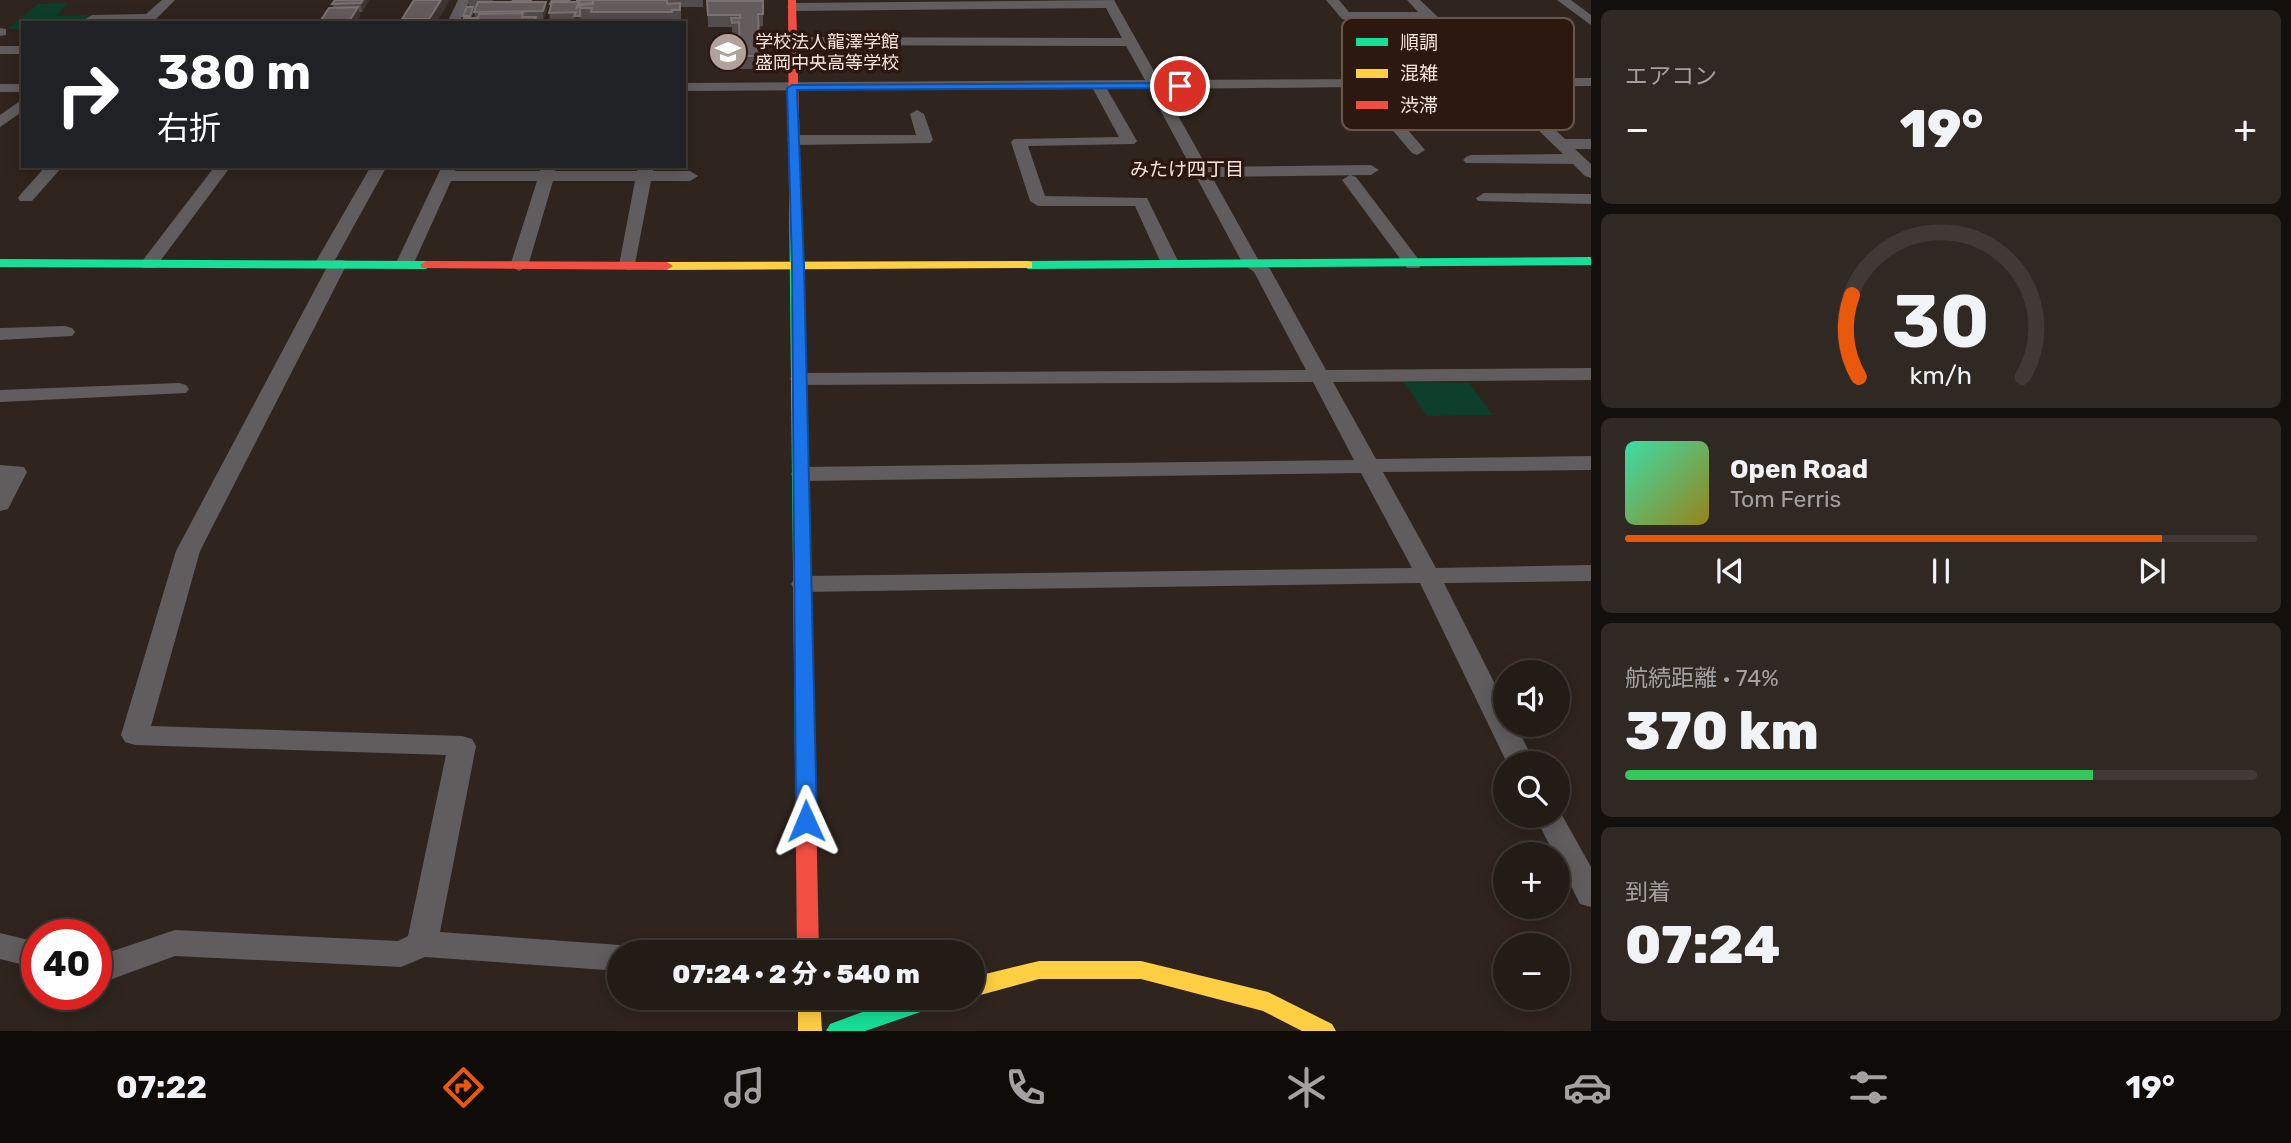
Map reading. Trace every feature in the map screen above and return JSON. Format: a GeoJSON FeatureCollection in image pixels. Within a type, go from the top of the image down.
{"type":"FeatureCollection","features":[{"type":"Feature","properties":{"kind":"street"},"geometry":{"type":"LineString","coordinates":[[92,19],[146,20],[169,0]]}},
{"type":"Feature","properties":{"kind":"street"},"geometry":{"type":"LineString","coordinates":[[454,21],[464,0]]}},
{"type":"Feature","properties":{"kind":"street"},"geometry":{"type":"LineString","coordinates":[[1332,0],[1346,16],[1429,16]]}},
{"type":"Feature","properties":{"kind":"street"},"geometry":{"type":"LineString","coordinates":[[1413,0],[1429,16]]}},
{"type":"Feature","properties":{"kind":"street"},"geometry":{"type":"LineString","coordinates":[[1563,0],[1591,21]]}},
{"type":"Feature","properties":{"kind":"street"},"geometry":{"type":"LineString","coordinates":[[808,940],[792,3],[1110,2],[1252,264],[1261,269],[1427,573],[1515,751]]}},
{"type":"Feature","properties":{"kind":"street"},"geometry":{"type":"LineString","coordinates":[[793,41],[1131,42]]}},
{"type":"Feature","properties":{"kind":"street"},"geometry":{"type":"LineString","coordinates":[[0,50],[21,50]]}},
{"type":"Feature","properties":{"kind":"street"},"geometry":{"type":"LineString","coordinates":[[686,87],[1342,85]]}},
{"type":"Feature","properties":{"kind":"street"},"geometry":{"type":"LineString","coordinates":[[1098,86],[1129,141],[1018,142],[1038,201],[1141,201],[1170,263]]}},
{"type":"Feature","properties":{"kind":"street"},"geometry":{"type":"LineString","coordinates":[[0,88],[21,88]]}},
{"type":"Feature","properties":{"kind":"street"},"geometry":{"type":"LineString","coordinates":[[0,123],[21,105]]}},
{"type":"Feature","properties":{"kind":"street"},"geometry":{"type":"LineString","coordinates":[[795,140],[925,140],[917,114]]}},
{"type":"Feature","properties":{"kind":"street"},"geometry":{"type":"LineString","coordinates":[[1399,130],[1417,150]]}},
{"type":"Feature","properties":{"kind":"street"},"geometry":{"type":"LineString","coordinates":[[1548,130],[1591,173]]}},
{"type":"Feature","properties":{"kind":"street"},"geometry":{"type":"LineString","coordinates":[[1562,144],[1591,144]]}},
{"type":"Feature","properties":{"kind":"street"},"geometry":{"type":"LineString","coordinates":[[1471,160],[1577,159]]}},
{"type":"Feature","properties":{"kind":"street"},"geometry":{"type":"LineString","coordinates":[[26,198],[53,168]]}},
{"type":"Feature","properties":{"kind":"street"},"geometry":{"type":"LineString","coordinates":[[149,264],[221,168]]}},
{"type":"Feature","properties":{"kind":"street"},"geometry":{"type":"LineString","coordinates":[[378,168],[188,551],[135,736],[462,746],[422,944]]}},
{"type":"Feature","properties":{"kind":"street"},"geometry":{"type":"LineString","coordinates":[[1202,172],[1371,170]]}},
{"type":"Feature","properties":{"kind":"street"},"geometry":{"type":"LineString","coordinates":[[405,263],[447,171],[645,171],[690,176]]}},
{"type":"Feature","properties":{"kind":"street"},"geometry":{"type":"LineString","coordinates":[[519,266],[547,171]]}},
{"type":"Feature","properties":{"kind":"street"},"geometry":{"type":"LineString","coordinates":[[628,265],[645,171]]}},
{"type":"Feature","properties":{"kind":"street"},"geometry":{"type":"LineString","coordinates":[[1350,180],[1413,264]]}},
{"type":"Feature","properties":{"kind":"street"},"geometry":{"type":"LineString","coordinates":[[1484,198],[1591,199]]}},
{"type":"Feature","properties":{"kind":"street"},"geometry":{"type":"LineString","coordinates":[[0,262],[798,266],[1591,261]]}},
{"type":"Feature","properties":{"kind":"street"},"geometry":{"type":"LineString","coordinates":[[0,334],[65,332]]}},
{"type":"Feature","properties":{"kind":"street"},"geometry":{"type":"LineString","coordinates":[[800,379],[1591,374]]}},
{"type":"Feature","properties":{"kind":"street"},"geometry":{"type":"LineString","coordinates":[[0,396],[179,389]]}},
{"type":"Feature","properties":{"kind":"street"},"geometry":{"type":"LineString","coordinates":[[802,474],[1591,463]]}},
{"type":"Feature","properties":{"kind":"street"},"geometry":{"type":"LineString","coordinates":[[0,472],[16,472],[0,504]]}},
{"type":"Feature","properties":{"kind":"street"},"geometry":{"type":"LineString","coordinates":[[803,584],[1427,573],[1591,573]]}},
{"type":"Feature","properties":{"kind":"street"},"geometry":{"type":"LineString","coordinates":[[1555,828],[1591,895]]}},
{"type":"Feature","properties":{"kind":"street"},"geometry":{"type":"LineString","coordinates":[[112,965],[175,943],[401,954],[422,944],[607,957]]}},
{"type":"Feature","properties":{"kind":"street"},"geometry":{"type":"LineString","coordinates":[[0,946],[21,951]]}},
{"type":"Feature","properties":{"kind":"street"},"geometry":{"type":"LineString","coordinates":[[985,984],[1039,970],[1141,970],[1268,1002],[1324,1031]]}},
{"type":"Feature","properties":{"kind":"street"},"geometry":{"type":"LineString","coordinates":[[809,1010],[810,1031]]}},
{"type":"Feature","properties":{"kind":"street"},"geometry":{"type":"LineString","coordinates":[[838,1031],[898,1010]]}},
{"type":"Feature","properties":{"kind":"green space"},"geometry":{"type":"Polygon","coordinates":[[[68,3],[56,16],[91,15],[85,21],[21,21],[21,29],[8,29],[38,4],[68,3]]]}},
{"type":"Feature","properties":{"kind":"green space"},"geometry":{"type":"Polygon","coordinates":[[[1404,382],[1469,383],[1493,415],[1427,416],[1404,382]]]}},
{"type":"Feature","properties":{"kind":"building"},"geometry":{"type":"Polygon","coordinates":[[[335,0],[363,0],[361,3],[332,4],[335,0]]]}},
{"type":"Feature","properties":{"kind":"building"},"geometry":{"type":"Polygon","coordinates":[[[414,0],[441,0],[429,19],[402,19],[414,0]]]}},
{"type":"Feature","properties":{"kind":"building"},"geometry":{"type":"Polygon","coordinates":[[[513,0],[531,0],[512,2],[513,0]]]}},
{"type":"Feature","properties":{"kind":"building"},"geometry":{"type":"Polygon","coordinates":[[[552,0],[569,0],[550,4],[552,0]]]}},
{"type":"Feature","properties":{"kind":"building"},"geometry":{"type":"Polygon","coordinates":[[[580,0],[593,0],[593,3],[579,4],[580,0]]]}},
{"type":"Feature","properties":{"kind":"building"},"geometry":{"type":"Polygon","coordinates":[[[593,0],[667,0],[667,4],[680,3],[680,10],[591,12],[592,8],[580,8],[580,5],[593,4],[593,0]]]}},
{"type":"Feature","properties":{"kind":"building"},"geometry":{"type":"Polygon","coordinates":[[[707,1],[763,1],[763,14],[758,14],[759,42],[763,42],[762,56],[740,56],[739,22],[732,23],[731,18],[740,18],[740,15],[708,15],[707,1]]]}},
{"type":"Feature","properties":{"kind":"building"},"geometry":{"type":"Polygon","coordinates":[[[478,2],[546,2],[543,11],[474,12],[478,2]]]}},
{"type":"Feature","properties":{"kind":"building"},"geometry":{"type":"Polygon","coordinates":[[[552,2],[579,2],[576,9],[580,4],[580,16],[574,16],[576,12],[549,13],[552,2]]]}},
{"type":"Feature","properties":{"kind":"building"},"geometry":{"type":"Polygon","coordinates":[[[358,7],[349,21],[320,21],[329,8],[358,7]]]}},
{"type":"Feature","properties":{"kind":"building"},"geometry":{"type":"Polygon","coordinates":[[[467,7],[473,7],[470,16],[463,16],[467,7]]]}},
{"type":"Feature","properties":{"kind":"building"},"geometry":{"type":"Polygon","coordinates":[[[523,13],[522,17],[536,17],[535,21],[462,21],[464,18],[478,18],[479,14],[523,13]]]}},
{"type":"Feature","properties":{"kind":"traffic: fast"},"geometry":{"type":"LineString","coordinates":[[795,192],[805,758]]}},
{"type":"Feature","properties":{"kind":"traffic: fast"},"geometry":{"type":"LineString","coordinates":[[1028,265],[1591,261]]}},
{"type":"Feature","properties":{"kind":"traffic: fast"},"geometry":{"type":"LineString","coordinates":[[0,263],[426,265]]}},
{"type":"Feature","properties":{"kind":"traffic: fast"},"geometry":{"type":"LineString","coordinates":[[838,1031],[893,1010]]}},
{"type":"Feature","properties":{"kind":"traffic: slow"},"geometry":{"type":"LineString","coordinates":[[667,266],[1028,265]]}},
{"type":"Feature","properties":{"kind":"traffic: slow"},"geometry":{"type":"LineString","coordinates":[[985,984],[1039,970],[1141,970],[1268,1002],[1324,1031]]}},
{"type":"Feature","properties":{"kind":"traffic: slow"},"geometry":{"type":"LineString","coordinates":[[809,1010],[810,1031]]}},
{"type":"Feature","properties":{"kind":"traffic: jam"},"geometry":{"type":"LineString","coordinates":[[792,0],[795,192]]}},
{"type":"Feature","properties":{"kind":"traffic: jam"},"geometry":{"type":"LineString","coordinates":[[426,265],[667,266]]}},
{"type":"Feature","properties":{"kind":"traffic: jam"},"geometry":{"type":"LineString","coordinates":[[805,758],[808,940]]}},
{"type":"Feature","properties":{"kind":"place","name":"学校法人龍澤学館 盛岡中央高等学校"},"geometry":{"type":"Point","coordinates":[728,52]}},
{"type":"Feature","properties":{"kind":"district","name":"みたけ四丁目"},"geometry":{"type":"Point","coordinates":[1187,169]}},
{"type":"Feature","properties":{"kind":"route"},"geometry":{"type":"LineString","coordinates":[[806,821],[798,266],[792,88],[1180,86]]}}]}
